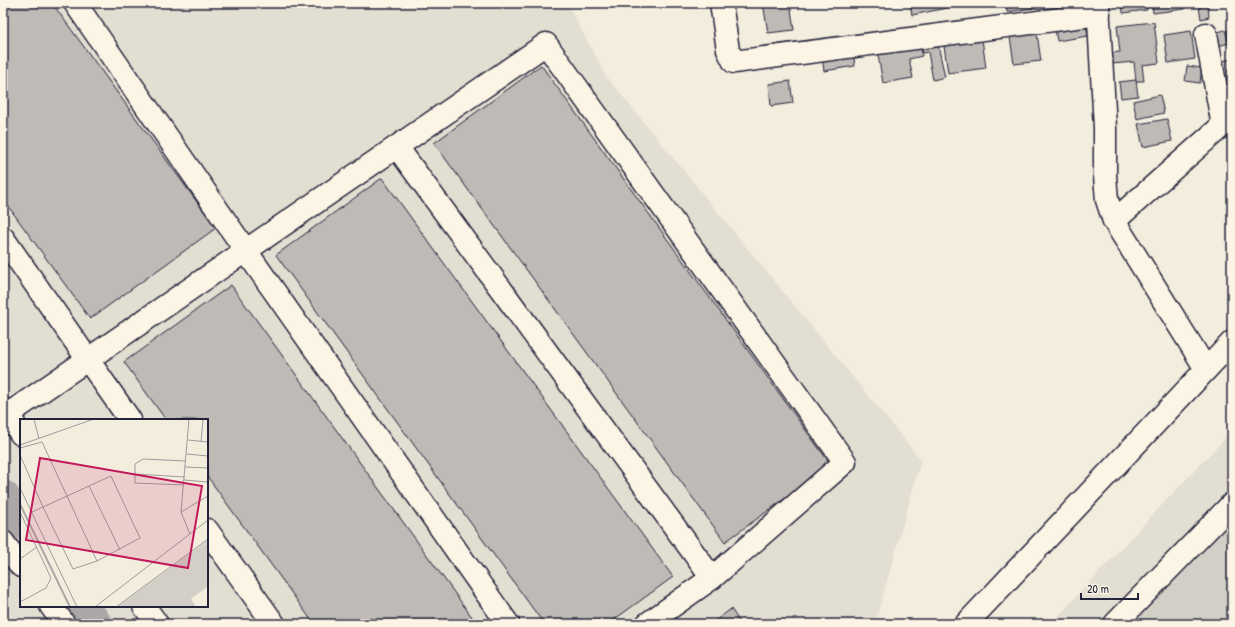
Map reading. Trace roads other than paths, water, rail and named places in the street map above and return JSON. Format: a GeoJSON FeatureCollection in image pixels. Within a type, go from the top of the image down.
{"type":"FeatureCollection","features":[{"type":"Feature","properties":{"kind":"street"},"geometry":{"type":"LineString","coordinates":[[75,3],[246,251],[508,624]]}},
{"type":"Feature","properties":{"kind":"street"},"geometry":{"type":"LineString","coordinates":[[721,3],[728,50],[734,62],[1099,8],[1105,128],[1105,176],[1108,200],[1114,221],[1206,369]]}},
{"type":"Feature","properties":{"kind":"street"},"geometry":{"type":"LineString","coordinates":[[1114,221],[1228,122],[1206,34]]}},
{"type":"Feature","properties":{"kind":"street"},"geometry":{"type":"LineString","coordinates":[[20,433],[5,412],[87,360],[546,44],[845,462],[712,578],[647,624]]}},
{"type":"Feature","properties":{"kind":"street"},"geometry":{"type":"LineString","coordinates":[[397,146],[712,578]]}},
{"type":"Feature","properties":{"kind":"street"},"geometry":{"type":"LineString","coordinates":[[3,238],[129,419]]}},
{"type":"Feature","properties":{"kind":"street"},"geometry":{"type":"LineString","coordinates":[[966,624],[1232,342]]}},
{"type":"Feature","properties":{"kind":"street"},"geometry":{"type":"LineString","coordinates":[[1115,624],[1232,504]]}},
{"type":"Feature","properties":{"kind":"street"},"geometry":{"type":"LineString","coordinates":[[208,531],[274,624]]}},
{"type":"Feature","properties":{"kind":"street"},"geometry":{"type":"LineString","coordinates":[[3,542],[20,565]]}},
{"type":"Feature","properties":{"kind":"street"},"geometry":{"type":"LineString","coordinates":[[52,607],[64,624]]}},
{"type":"Feature","properties":{"kind":"street"},"geometry":{"type":"LineString","coordinates":[[145,607],[157,624]]}},
{"type":"Feature","properties":{"kind":"waterway"},"geometry":{"type":"LineString","coordinates":[[3,497],[20,521]]}},
{"type":"Feature","properties":{"kind":"waterway"},"geometry":{"type":"LineString","coordinates":[[83,607],[95,624]]}}]}
